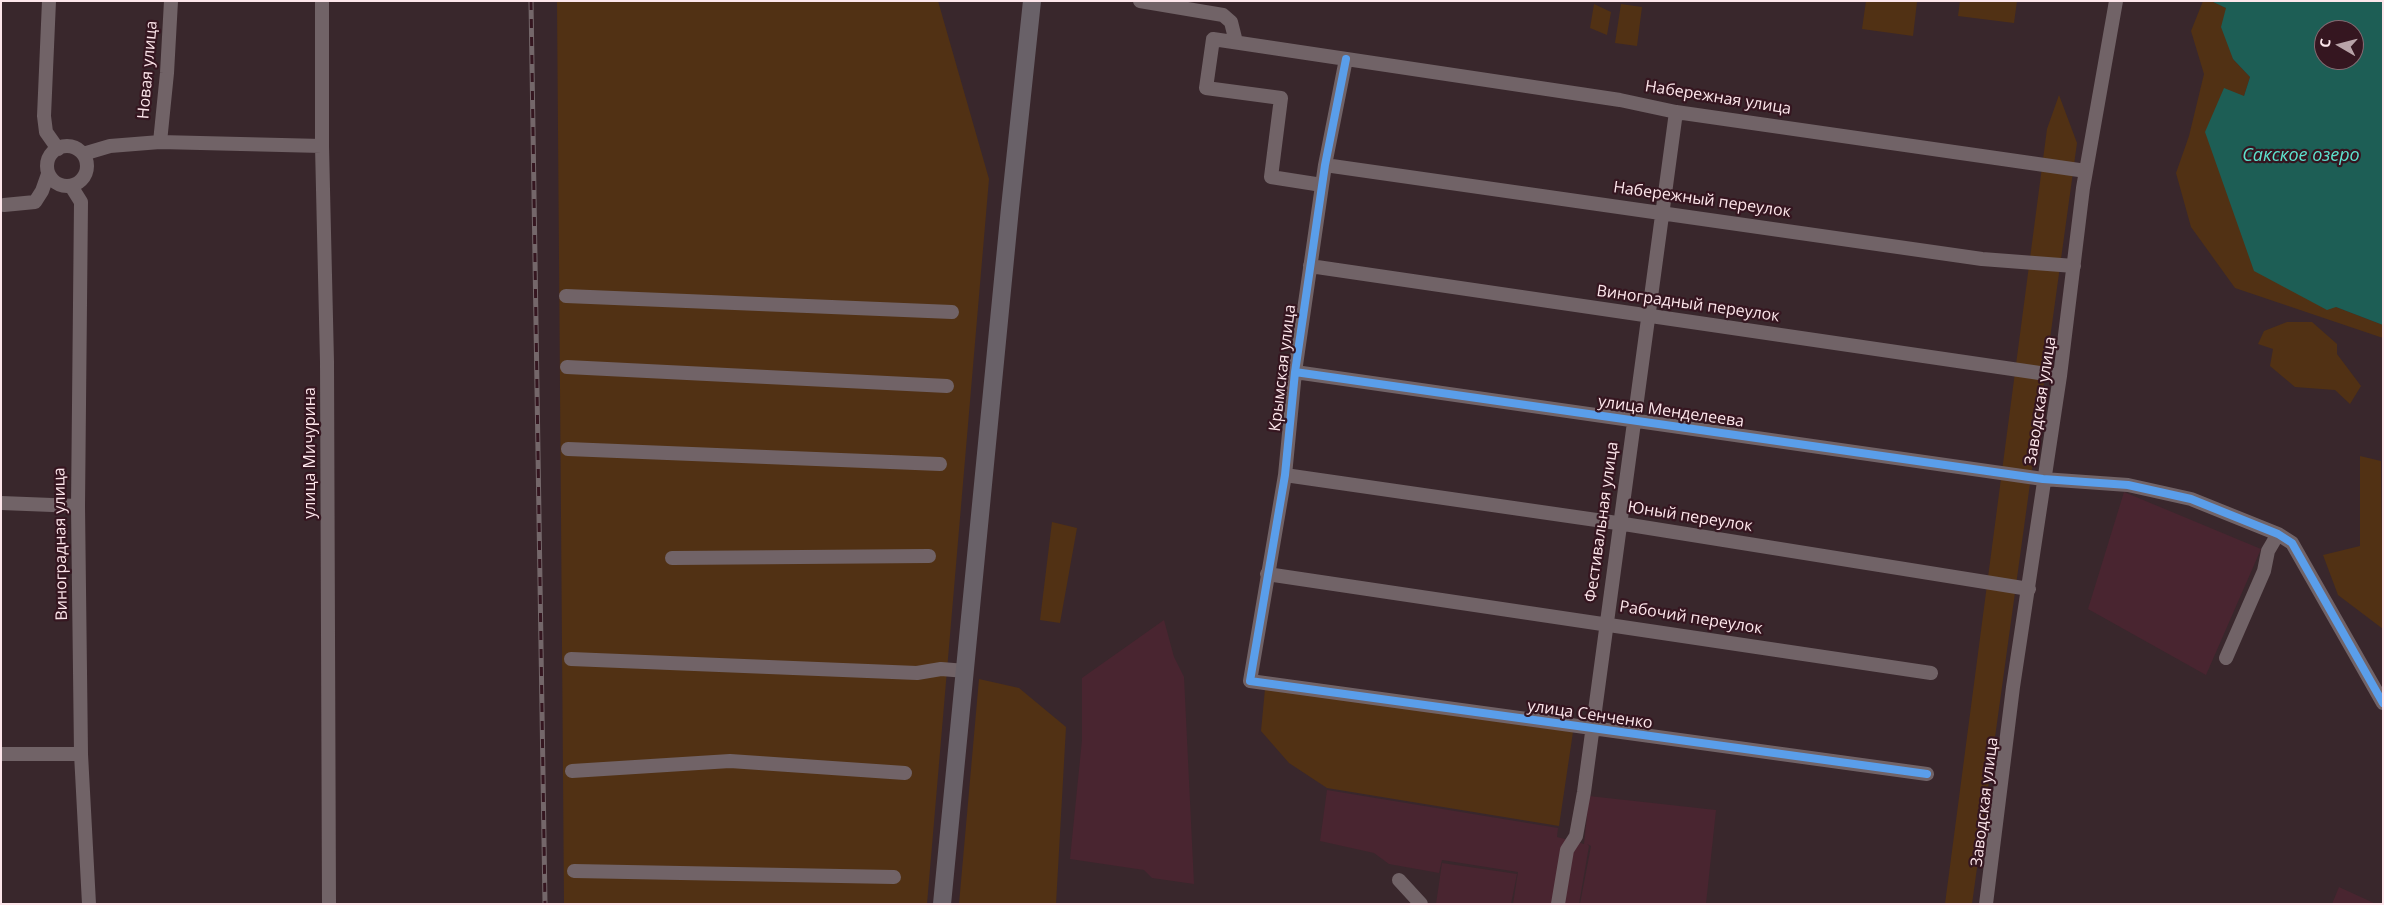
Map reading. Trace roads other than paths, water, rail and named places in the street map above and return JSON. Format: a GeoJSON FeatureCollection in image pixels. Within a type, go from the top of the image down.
{"type":"FeatureCollection","features":[{"type":"Feature","properties":{"kind":"main road"},"geometry":{"type":"LineString","coordinates":[[942,904],[1032,1]]}},
{"type":"Feature","properties":{"kind":"street"},"geometry":{"type":"LineString","coordinates":[[49,1],[44,116],[46,132],[58,149]]}},
{"type":"Feature","properties":{"kind":"street","name":"Новая улица"},"geometry":{"type":"LineString","coordinates":[[160,142],[167,73],[171,1]]}},
{"type":"Feature","properties":{"kind":"street","name":"улица Мичурина"},"geometry":{"type":"LineString","coordinates":[[322,1],[322,146],[327,362],[329,904]]}},
{"type":"Feature","properties":{"kind":"street"},"geometry":{"type":"LineString","coordinates":[[1140,1],[1223,15],[1231,22],[1236,42]]}},
{"type":"Feature","properties":{"kind":"street","name":"Заводская улица"},"geometry":{"type":"LineString","coordinates":[[1986,904],[2013,687],[2060,376],[2086,171],[2116,1]]}},
{"type":"Feature","properties":{"kind":"street","name":"Набережная улица"},"geometry":{"type":"LineString","coordinates":[[1322,185],[1271,176],[1281,98],[1206,88],[1213,39],[1620,100],[1676,112],[2086,171]]}},
{"type":"Feature","properties":{"kind":"street","name":"Крымская улица"},"geometry":{"type":"LineString","coordinates":[[1250,681],[1267,574],[1286,475],[1295,372],[1325,165],[1346,59]]}},
{"type":"Feature","properties":{"kind":"street","name":"Фестивальная улица"},"geometry":{"type":"LineString","coordinates":[[1558,904],[1567,850],[1579,827],[1676,112]]}},
{"type":"Feature","properties":{"kind":"street"},"geometry":{"type":"LineString","coordinates":[[83,154],[110,146],[160,142],[322,146]]}},
{"type":"Feature","properties":{"kind":"street"},"geometry":{"type":"LineString","coordinates":[[4,205],[35,202],[42,191],[48,174],[49,158],[58,149],[69,146],[83,154],[86,160],[86,173],[78,183],[72,186],[59,184],[48,174]]}},
{"type":"Feature","properties":{"kind":"street","name":"Набережный переулок"},"geometry":{"type":"LineString","coordinates":[[1325,165],[1982,259],[2074,266]]}},
{"type":"Feature","properties":{"kind":"street","name":"Виноградная улица"},"geometry":{"type":"LineString","coordinates":[[72,186],[81,202],[78,506],[81,754],[89,904]]}},
{"type":"Feature","properties":{"kind":"street","name":"Виноградный переулок"},"geometry":{"type":"LineString","coordinates":[[1310,266],[2060,376]]}},
{"type":"Feature","properties":{"kind":"street"},"geometry":{"type":"LineString","coordinates":[[566,296],[952,312]]}},
{"type":"Feature","properties":{"kind":"street"},"geometry":{"type":"LineString","coordinates":[[567,367],[946,386]]}},
{"type":"Feature","properties":{"kind":"street","name":"улица Менделеева"},"geometry":{"type":"LineString","coordinates":[[1295,372],[2043,479],[2128,485],[2182,496],[2278,534],[2296,547],[2383,703]]}},
{"type":"Feature","properties":{"kind":"street"},"geometry":{"type":"LineString","coordinates":[[568,449],[940,464]]}},
{"type":"Feature","properties":{"kind":"street","name":"Юный переулок"},"geometry":{"type":"LineString","coordinates":[[1286,475],[1619,524],[2028,589]]}},
{"type":"Feature","properties":{"kind":"street"},"geometry":{"type":"LineString","coordinates":[[1,503],[78,506]]}},
{"type":"Feature","properties":{"kind":"street"},"geometry":{"type":"LineString","coordinates":[[2226,658],[2264,571],[2268,551],[2278,534]]}},
{"type":"Feature","properties":{"kind":"street"},"geometry":{"type":"LineString","coordinates":[[672,558],[929,556]]}},
{"type":"Feature","properties":{"kind":"street","name":"Рабочий переулок"},"geometry":{"type":"LineString","coordinates":[[1267,574],[1606,623],[1931,673]]}},
{"type":"Feature","properties":{"kind":"street"},"geometry":{"type":"LineString","coordinates":[[571,659],[917,673],[941,669],[966,670]]}},
{"type":"Feature","properties":{"kind":"street","name":"улица Сенченко"},"geometry":{"type":"LineString","coordinates":[[1250,681],[1592,730],[1927,774]]}},
{"type":"Feature","properties":{"kind":"street"},"geometry":{"type":"LineString","coordinates":[[1,754],[81,754]]}},
{"type":"Feature","properties":{"kind":"street"},"geometry":{"type":"LineString","coordinates":[[572,772],[730,762],[905,773]]}},
{"type":"Feature","properties":{"kind":"street"},"geometry":{"type":"LineString","coordinates":[[574,871],[894,876]]}},
{"type":"Feature","properties":{"kind":"street"},"geometry":{"type":"LineString","coordinates":[[1399,880],[1421,904]]}},
{"type":"Feature","properties":{"kind":"water","name":"Сакское озеро"},"geometry":{"type":"Polygon","coordinates":[[[2211,1],[2383,1],[2383,325],[2336,307],[2327,310],[2254,271],[2205,132],[2224,88],[2244,96],[2250,77],[2233,59],[2221,27],[2226,8],[2211,1]]]}},
{"type":"Feature","properties":{"kind":"railway"},"geometry":{"type":"LineString","coordinates":[[531,1],[545,904]]}}]}
